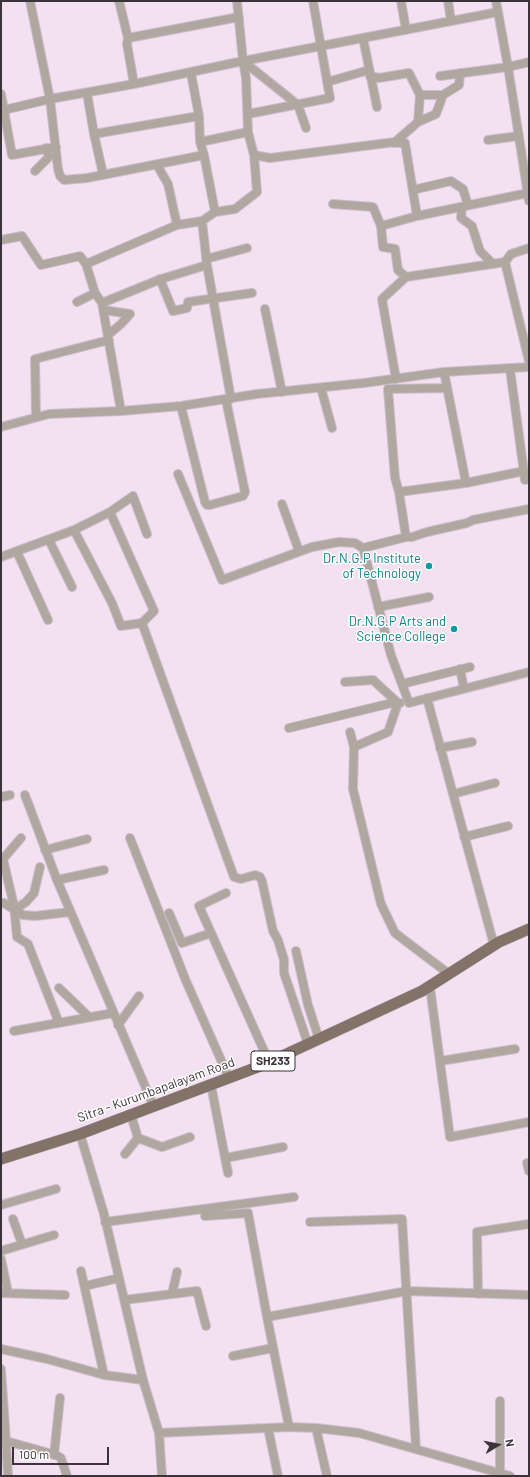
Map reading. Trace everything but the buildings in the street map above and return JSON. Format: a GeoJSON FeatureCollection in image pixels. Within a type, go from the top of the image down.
{"type":"FeatureCollection","features":[{"type":"Feature","properties":{"kind":"main road","name":"Sitra - Kurumbapalayam Road"},"geometry":{"type":"LineString","coordinates":[[1,1159],[80,1134],[269,1062],[422,992],[494,945],[529,929]]}},
{"type":"Feature","properties":{"kind":"street"},"geometry":{"type":"LineString","coordinates":[[30,1],[50,99],[58,169],[60,176],[64,180],[87,178],[204,155]]}},
{"type":"Feature","properties":{"kind":"street"},"geometry":{"type":"LineString","coordinates":[[120,1],[128,38],[127,44],[134,84]]}},
{"type":"Feature","properties":{"kind":"street"},"geometry":{"type":"LineString","coordinates":[[86,264],[177,225],[202,220],[215,212],[235,209],[257,192],[254,155],[248,132],[246,78],[237,1]]}},
{"type":"Feature","properties":{"kind":"street"},"geometry":{"type":"LineString","coordinates":[[248,114],[330,98],[322,46],[313,8],[314,1]]}},
{"type":"Feature","properties":{"kind":"street"},"geometry":{"type":"LineString","coordinates":[[401,1],[406,30]]}},
{"type":"Feature","properties":{"kind":"street"},"geometry":{"type":"LineString","coordinates":[[448,1],[451,21]]}},
{"type":"Feature","properties":{"kind":"street"},"geometry":{"type":"LineString","coordinates":[[381,226],[417,216],[465,206],[528,197],[528,183],[496,1]]}},
{"type":"Feature","properties":{"kind":"street"},"geometry":{"type":"LineString","coordinates":[[4,110],[50,99],[191,73],[243,61],[498,12]]}},
{"type":"Feature","properties":{"kind":"street"},"geometry":{"type":"LineString","coordinates":[[128,38],[239,17]]}},
{"type":"Feature","properties":{"kind":"street"},"geometry":{"type":"LineString","coordinates":[[363,38],[377,107]]}},
{"type":"Feature","properties":{"kind":"street"},"geometry":{"type":"LineString","coordinates":[[243,61],[298,105],[306,128]]}},
{"type":"Feature","properties":{"kind":"street"},"geometry":{"type":"LineString","coordinates":[[440,76],[508,67],[529,62]]}},
{"type":"Feature","properties":{"kind":"street"},"geometry":{"type":"LineString","coordinates":[[191,73],[199,120],[200,142],[215,212]]}},
{"type":"Feature","properties":{"kind":"street"},"geometry":{"type":"LineString","coordinates":[[327,82],[370,73],[378,78],[409,73],[420,95],[418,122]]}},
{"type":"Feature","properties":{"kind":"street"},"geometry":{"type":"LineString","coordinates":[[420,95],[443,95],[459,85],[460,73]]}},
{"type":"Feature","properties":{"kind":"street"},"geometry":{"type":"LineString","coordinates":[[87,93],[103,174]]}},
{"type":"Feature","properties":{"kind":"street"},"geometry":{"type":"LineString","coordinates":[[1,94],[12,155],[56,147]]}},
{"type":"Feature","properties":{"kind":"street"},"geometry":{"type":"LineString","coordinates":[[394,143],[418,122],[436,114],[443,95]]}},
{"type":"Feature","properties":{"kind":"street"},"geometry":{"type":"LineString","coordinates":[[94,134],[180,119],[199,120]]}},
{"type":"Feature","properties":{"kind":"street"},"geometry":{"type":"LineString","coordinates":[[200,142],[248,132]]}},
{"type":"Feature","properties":{"kind":"street"},"geometry":{"type":"LineString","coordinates":[[488,140],[519,136]]}},
{"type":"Feature","properties":{"kind":"street"},"geometry":{"type":"LineString","coordinates":[[254,155],[270,158],[394,143],[405,143],[417,216]]}},
{"type":"Feature","properties":{"kind":"street"},"geometry":{"type":"LineString","coordinates":[[35,170],[49,157],[46,148]]}},
{"type":"Feature","properties":{"kind":"street"},"geometry":{"type":"LineString","coordinates":[[157,165],[168,184],[177,225]]}},
{"type":"Feature","properties":{"kind":"street"},"geometry":{"type":"LineString","coordinates":[[413,190],[451,180],[463,189],[465,206],[461,218],[472,226],[480,250],[493,264]]}},
{"type":"Feature","properties":{"kind":"street"},"geometry":{"type":"LineString","coordinates":[[333,204],[373,207],[381,226],[383,247],[395,249],[398,270],[406,277]]}},
{"type":"Feature","properties":{"kind":"street"},"geometry":{"type":"LineString","coordinates":[[182,406],[205,502],[207,505],[243,496],[245,492],[206,262],[202,220]]}},
{"type":"Feature","properties":{"kind":"street"},"geometry":{"type":"LineString","coordinates":[[1,240],[22,236],[42,265],[80,256],[86,264],[95,293],[103,307],[121,411]]}},
{"type":"Feature","properties":{"kind":"street"},"geometry":{"type":"LineString","coordinates":[[103,307],[160,279],[247,248]]}},
{"type":"Feature","properties":{"kind":"street"},"geometry":{"type":"LineString","coordinates":[[396,379],[382,299],[406,277],[505,262],[511,254],[529,248]]}},
{"type":"Feature","properties":{"kind":"street"},"geometry":{"type":"LineString","coordinates":[[505,262],[529,361]]}},
{"type":"Feature","properties":{"kind":"street"},"geometry":{"type":"LineString","coordinates":[[160,279],[173,311],[187,308],[188,302],[252,293]]}},
{"type":"Feature","properties":{"kind":"street"},"geometry":{"type":"LineString","coordinates":[[77,302],[95,293]]}},
{"type":"Feature","properties":{"kind":"street"},"geometry":{"type":"LineString","coordinates":[[36,417],[35,359],[108,337],[130,314],[103,307]]}},
{"type":"Feature","properties":{"kind":"street"},"geometry":{"type":"LineString","coordinates":[[265,309],[282,392]]}},
{"type":"Feature","properties":{"kind":"street"},"geometry":{"type":"LineString","coordinates":[[1,426],[49,414],[121,411],[182,406],[444,372],[529,367]]}},
{"type":"Feature","properties":{"kind":"street"},"geometry":{"type":"LineString","coordinates":[[510,369],[525,480],[529,479]]}},
{"type":"Feature","properties":{"kind":"street"},"geometry":{"type":"LineString","coordinates":[[444,372],[466,483]]}},
{"type":"Feature","properties":{"kind":"street"},"geometry":{"type":"LineString","coordinates":[[321,388],[332,428]]}},
{"type":"Feature","properties":{"kind":"street"},"geometry":{"type":"LineString","coordinates":[[406,537],[399,492],[395,478],[388,389],[447,388]]}},
{"type":"Feature","properties":{"kind":"street"},"geometry":{"type":"LineString","coordinates":[[399,492],[466,483],[524,471]]}},
{"type":"Feature","properties":{"kind":"street"},"geometry":{"type":"LineString","coordinates":[[178,474],[222,580],[312,546],[339,542],[355,543],[363,548],[391,656],[409,702]]}},
{"type":"Feature","properties":{"kind":"street"},"geometry":{"type":"LineString","coordinates":[[1,558],[74,530],[110,512],[133,496],[147,534]]}},
{"type":"Feature","properties":{"kind":"street"},"geometry":{"type":"LineString","coordinates":[[282,504],[299,551]]}},
{"type":"Feature","properties":{"kind":"street"},"geometry":{"type":"LineString","coordinates":[[363,548],[467,523],[472,520],[529,509]]}},
{"type":"Feature","properties":{"kind":"street"},"geometry":{"type":"LineString","coordinates":[[74,530],[112,603],[122,626],[142,623],[154,611],[110,512]]}},
{"type":"Feature","properties":{"kind":"street"},"geometry":{"type":"LineString","coordinates":[[49,540],[72,587]]}},
{"type":"Feature","properties":{"kind":"street"},"geometry":{"type":"LineString","coordinates":[[17,552],[48,620]]}},
{"type":"Feature","properties":{"kind":"street"},"geometry":{"type":"LineString","coordinates":[[378,606],[429,597]]}},
{"type":"Feature","properties":{"kind":"street"},"geometry":{"type":"LineString","coordinates":[[142,623],[234,877],[241,879],[255,875],[260,877],[262,881],[274,931],[284,960],[284,973],[308,1044]]}},
{"type":"Feature","properties":{"kind":"street"},"geometry":{"type":"LineString","coordinates":[[402,684],[470,667]]}},
{"type":"Feature","properties":{"kind":"street"},"geometry":{"type":"LineString","coordinates":[[460,669],[464,688]]}},
{"type":"Feature","properties":{"kind":"street"},"geometry":{"type":"LineString","coordinates":[[289,728],[398,703],[404,704],[529,672]]}},
{"type":"Feature","properties":{"kind":"street"},"geometry":{"type":"LineString","coordinates":[[345,682],[373,680],[398,703]]}},
{"type":"Feature","properties":{"kind":"street"},"geometry":{"type":"LineString","coordinates":[[427,698],[494,945]]}},
{"type":"Feature","properties":{"kind":"street"},"geometry":{"type":"LineString","coordinates":[[354,747],[388,732],[398,703]]}},
{"type":"Feature","properties":{"kind":"street"},"geometry":{"type":"LineString","coordinates":[[350,732],[354,747],[353,789],[381,904],[395,933],[449,974]]}},
{"type":"Feature","properties":{"kind":"street"},"geometry":{"type":"LineString","coordinates":[[440,748],[472,742]]}},
{"type":"Feature","properties":{"kind":"street"},"geometry":{"type":"LineString","coordinates":[[453,794],[495,783]]}},
{"type":"Feature","properties":{"kind":"street"},"geometry":{"type":"LineString","coordinates":[[1,797],[10,795]]}},
{"type":"Feature","properties":{"kind":"street"},"geometry":{"type":"LineString","coordinates":[[25,795],[70,912],[154,1107]]}},
{"type":"Feature","properties":{"kind":"street"},"geometry":{"type":"LineString","coordinates":[[464,837],[508,826]]}},
{"type":"Feature","properties":{"kind":"street"},"geometry":{"type":"LineString","coordinates":[[21,838],[2,859],[14,910],[17,937],[28,944],[59,1023]]}},
{"type":"Feature","properties":{"kind":"street"},"geometry":{"type":"LineString","coordinates":[[130,838],[186,980],[229,1078]]}},
{"type":"Feature","properties":{"kind":"street"},"geometry":{"type":"LineString","coordinates":[[46,850],[87,839]]}},
{"type":"Feature","properties":{"kind":"street"},"geometry":{"type":"LineString","coordinates":[[14,910],[26,902],[34,893],[40,867]]}},
{"type":"Feature","properties":{"kind":"street"},"geometry":{"type":"LineString","coordinates":[[57,880],[104,870]]}},
{"type":"Feature","properties":{"kind":"street"},"geometry":{"type":"LineString","coordinates":[[226,893],[199,906],[269,1062]]}},
{"type":"Feature","properties":{"kind":"street"},"geometry":{"type":"LineString","coordinates":[[1,903],[23,915],[35,916],[70,912]]}},
{"type":"Feature","properties":{"kind":"street"},"geometry":{"type":"LineString","coordinates":[[169,913],[182,943],[211,933]]}},
{"type":"Feature","properties":{"kind":"street"},"geometry":{"type":"LineString","coordinates":[[296,951],[308,1005],[319,1039]]}},
{"type":"Feature","properties":{"kind":"street"},"geometry":{"type":"LineString","coordinates":[[430,987],[450,1137],[529,1122]]}},
{"type":"Feature","properties":{"kind":"street"},"geometry":{"type":"LineString","coordinates":[[59,988],[89,1017]]}},
{"type":"Feature","properties":{"kind":"street"},"geometry":{"type":"LineString","coordinates":[[118,1025],[139,996]]}},
{"type":"Feature","properties":{"kind":"street"},"geometry":{"type":"LineString","coordinates":[[14,1031],[113,1013]]}},
{"type":"Feature","properties":{"kind":"street"},"geometry":{"type":"LineString","coordinates":[[440,1061],[515,1049]]}},
{"type":"Feature","properties":{"kind":"street"},"geometry":{"type":"LineString","coordinates":[[211,1085],[228,1173]]}},
{"type":"Feature","properties":{"kind":"street"},"geometry":{"type":"LineString","coordinates":[[131,1115],[138,1138]]}},
{"type":"Feature","properties":{"kind":"street"},"geometry":{"type":"LineString","coordinates":[[80,1134],[105,1222],[143,1380],[159,1434],[162,1476]]}},
{"type":"Feature","properties":{"kind":"street"},"geometry":{"type":"LineString","coordinates":[[138,1138],[162,1147],[190,1137]]}},
{"type":"Feature","properties":{"kind":"street"},"geometry":{"type":"LineString","coordinates":[[125,1154],[138,1138]]}},
{"type":"Feature","properties":{"kind":"street"},"geometry":{"type":"LineString","coordinates":[[225,1158],[283,1147]]}},
{"type":"Feature","properties":{"kind":"street"},"geometry":{"type":"LineString","coordinates":[[1,1205],[56,1189]]}},
{"type":"Feature","properties":{"kind":"street"},"geometry":{"type":"LineString","coordinates":[[105,1222],[294,1197]]}},
{"type":"Feature","properties":{"kind":"street"},"geometry":{"type":"LineString","coordinates":[[205,1216],[248,1213],[289,1427]]}},
{"type":"Feature","properties":{"kind":"street"},"geometry":{"type":"LineString","coordinates":[[13,1219],[22,1244]]}},
{"type":"Feature","properties":{"kind":"street"},"geometry":{"type":"LineString","coordinates":[[310,1222],[402,1219],[416,1449]]}},
{"type":"Feature","properties":{"kind":"street"},"geometry":{"type":"LineString","coordinates":[[478,1294],[477,1232],[529,1224]]}},
{"type":"Feature","properties":{"kind":"street"},"geometry":{"type":"LineString","coordinates":[[1,1251],[54,1235]]}},
{"type":"Feature","properties":{"kind":"street"},"geometry":{"type":"LineString","coordinates":[[1,1260],[5,1293],[65,1295]]}},
{"type":"Feature","properties":{"kind":"street"},"geometry":{"type":"LineString","coordinates":[[81,1271],[104,1374]]}},
{"type":"Feature","properties":{"kind":"street"},"geometry":{"type":"LineString","coordinates":[[172,1294],[177,1272]]}},
{"type":"Feature","properties":{"kind":"street"},"geometry":{"type":"LineString","coordinates":[[84,1286],[119,1278]]}},
{"type":"Feature","properties":{"kind":"street"},"geometry":{"type":"LineString","coordinates":[[124,1300],[197,1291],[206,1326]]}},
{"type":"Feature","properties":{"kind":"street"},"geometry":{"type":"LineString","coordinates":[[267,1317],[407,1291],[529,1295]]}},
{"type":"Feature","properties":{"kind":"street"},"geometry":{"type":"LineString","coordinates":[[1,1348],[104,1374],[143,1380]]}},
{"type":"Feature","properties":{"kind":"street"},"geometry":{"type":"LineString","coordinates":[[234,1356],[273,1348]]}},
{"type":"Feature","properties":{"kind":"street"},"geometry":{"type":"LineString","coordinates":[[1,1369],[8,1476]]}},
{"type":"Feature","properties":{"kind":"street"},"geometry":{"type":"LineString","coordinates":[[54,1454],[60,1398]]}},
{"type":"Feature","properties":{"kind":"street"},"geometry":{"type":"LineString","coordinates":[[500,1401],[500,1473]]}},
{"type":"Feature","properties":{"kind":"street"},"geometry":{"type":"LineString","coordinates":[[159,1434],[289,1427],[316,1428],[359,1433],[510,1476]]}},
{"type":"Feature","properties":{"kind":"street"},"geometry":{"type":"LineString","coordinates":[[268,1428],[278,1476]]}},
{"type":"Feature","properties":{"kind":"street"},"geometry":{"type":"LineString","coordinates":[[316,1428],[327,1476]]}},
{"type":"Feature","properties":{"kind":"street"},"geometry":{"type":"LineString","coordinates":[[6,1441],[54,1454],[61,1458],[67,1476]]}},
{"type":"Feature","properties":{"kind":"place","name":"Dr.N.G.P Institute of Technology"},"geometry":{"type":"Point","coordinates":[429,566]}},
{"type":"Feature","properties":{"kind":"place","name":"Dr.N.G.P Arts and Science College"},"geometry":{"type":"Point","coordinates":[454,629]}}]}
